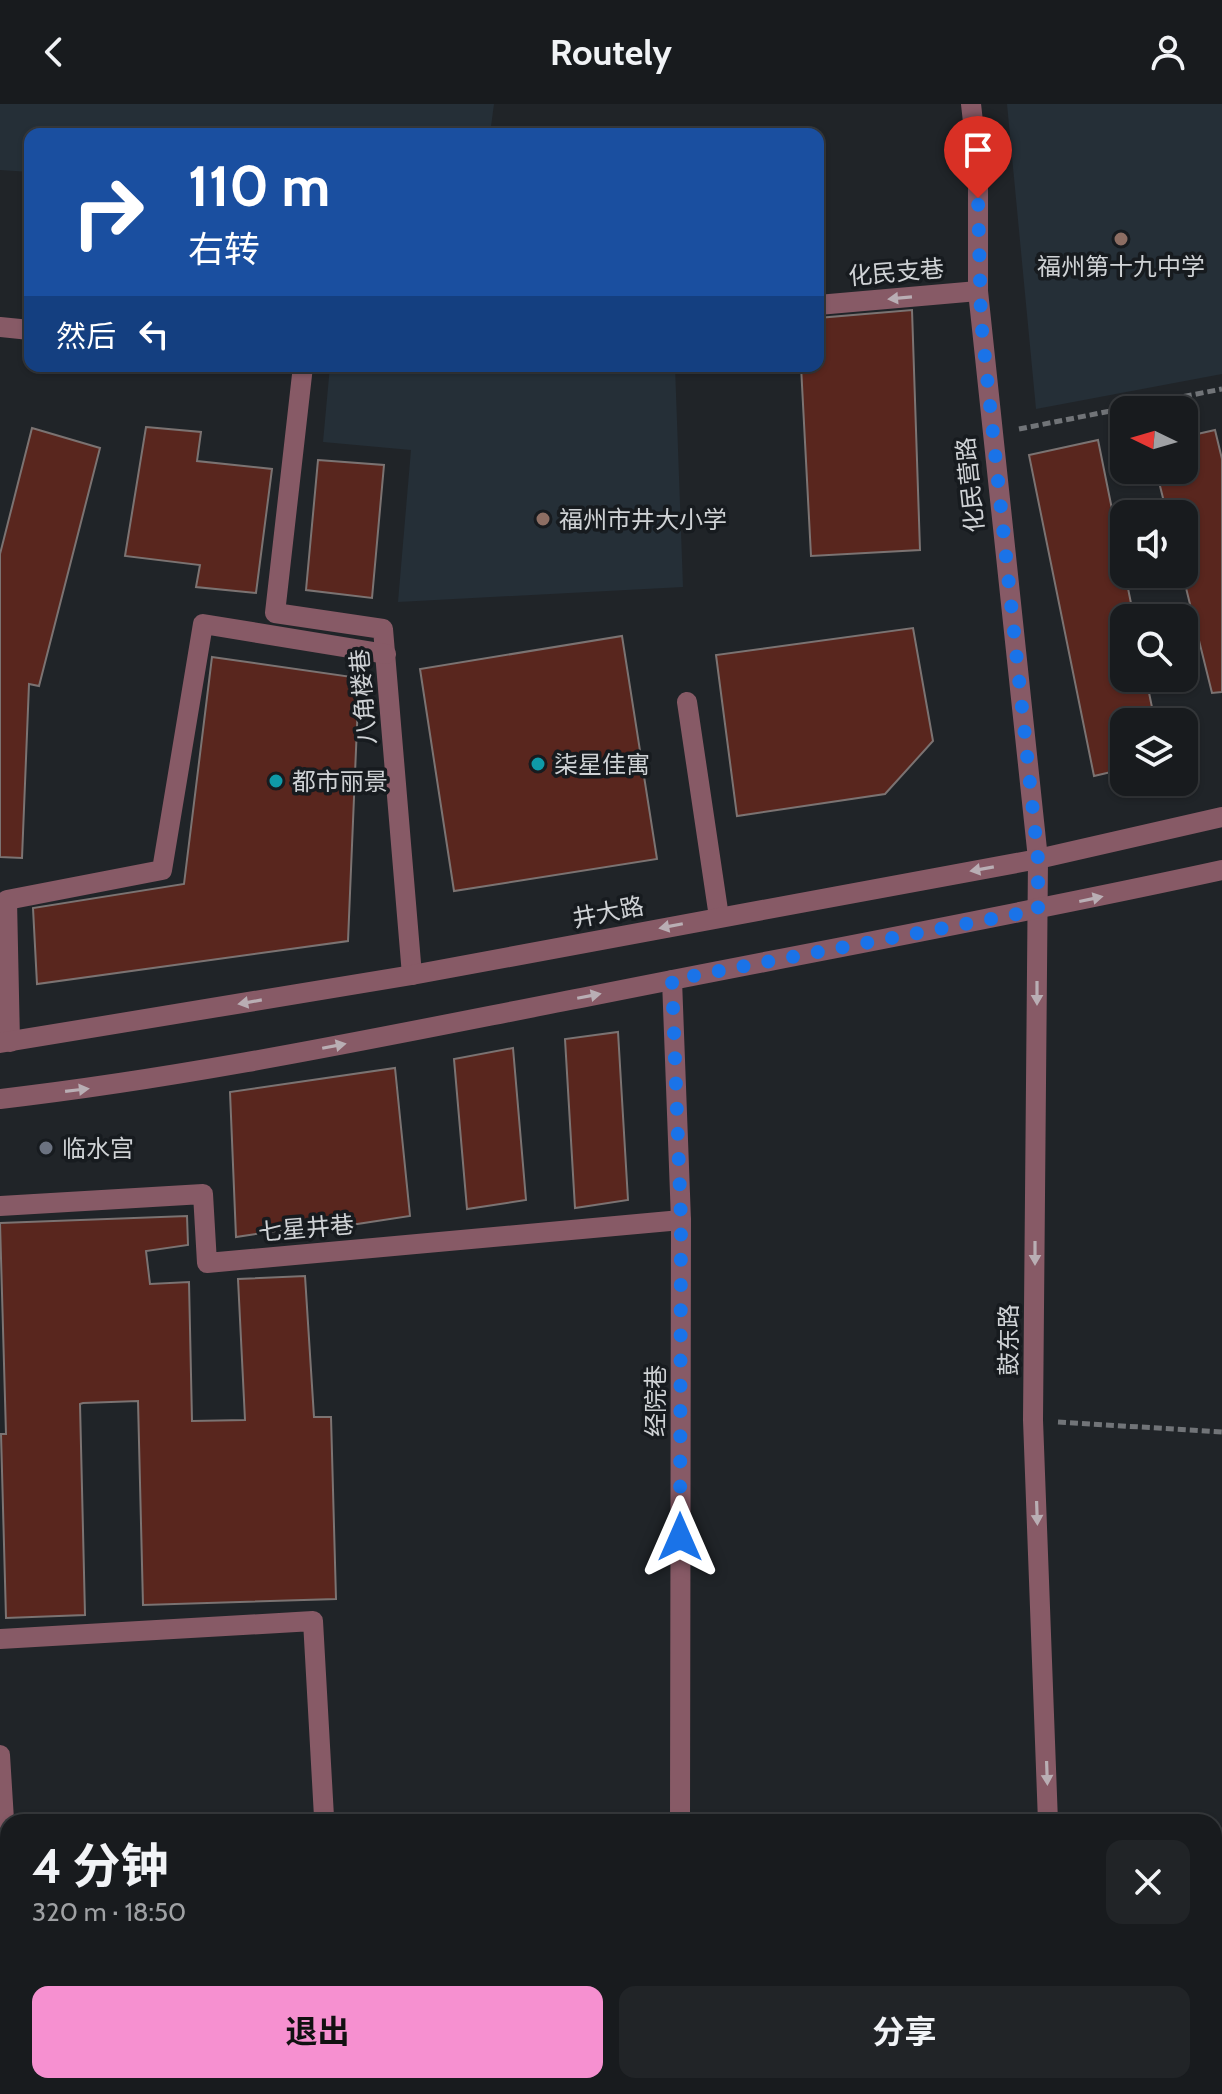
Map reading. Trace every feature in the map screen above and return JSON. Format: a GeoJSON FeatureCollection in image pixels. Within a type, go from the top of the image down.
{"type":"FeatureCollection","features":[{"type":"Feature","properties":{"kind":"street","name":"化民营路"},"geometry":{"type":"LineString","coordinates":[[971,104],[978,167],[978,291],[1038,859]]}},
{"type":"Feature","properties":{"kind":"street","name":"化民支巷"},"geometry":{"type":"LineString","coordinates":[[824,304],[978,291]]}},
{"type":"Feature","properties":{"kind":"street"},"geometry":{"type":"LineString","coordinates":[[0,327],[24,329]]}},
{"type":"Feature","properties":{"kind":"street","name":"八角楼巷"},"geometry":{"type":"LineString","coordinates":[[302,372],[275,613],[383,629],[412,975]]}},
{"type":"Feature","properties":{"kind":"street"},"geometry":{"type":"LineString","coordinates":[[5,1042],[7,900],[162,870],[203,624],[386,654]]}},
{"type":"Feature","properties":{"kind":"street"},"geometry":{"type":"LineString","coordinates":[[687,702],[719,917]]}},
{"type":"Feature","properties":{"kind":"street","name":"井大路"},"geometry":{"type":"LineString","coordinates":[[5,1042],[412,975],[1038,859],[1222,817]]}},
{"type":"Feature","properties":{"kind":"street","name":"鼓东路"},"geometry":{"type":"LineString","coordinates":[[1038,859],[1033,1420],[1048,1814]]}},
{"type":"Feature","properties":{"kind":"street"},"geometry":{"type":"LineString","coordinates":[[0,1099],[86,1089],[268,1059],[1038,910],[1222,870]]}},
{"type":"Feature","properties":{"kind":"street","name":"经院巷"},"geometry":{"type":"LineString","coordinates":[[672,980],[681,1220],[680,1814]]}},
{"type":"Feature","properties":{"kind":"street","name":"七星井巷"},"geometry":{"type":"LineString","coordinates":[[0,1206],[203,1194],[207,1263],[681,1220]]}},
{"type":"Feature","properties":{"kind":"street"},"geometry":{"type":"LineString","coordinates":[[0,1639],[313,1621],[324,1814]]}},
{"type":"Feature","properties":{"kind":"street"},"geometry":{"type":"LineString","coordinates":[[0,1755],[4,1814]]}},
{"type":"Feature","properties":{"kind":"path"},"geometry":{"type":"LineString","coordinates":[[991,435],[1222,389]]}},
{"type":"Feature","properties":{"kind":"path"},"geometry":{"type":"LineString","coordinates":[[1033,1420],[1222,1432]]}},
{"type":"Feature","properties":{"kind":"shaded area"},"geometry":{"type":"Polygon","coordinates":[[[0,104],[494,104],[491,128],[24,128],[24,172],[0,170],[0,104]]]}},
{"type":"Feature","properties":{"kind":"shaded area","name":"福州第十九中学"},"geometry":{"type":"Polygon","coordinates":[[[1007,104],[1222,104],[1222,374],[1036,409],[1007,104]]]}},
{"type":"Feature","properties":{"kind":"shaded area","name":"福州市井大小学"},"geometry":{"type":"Polygon","coordinates":[[[329,372],[675,372],[683,587],[398,602],[411,450],[323,442],[329,372]]]}},
{"type":"Feature","properties":{"kind":"building"},"geometry":{"type":"Polygon","coordinates":[[[912,310],[920,550],[811,556],[801,372],[824,372],[824,317],[912,310]]]}},
{"type":"Feature","properties":{"kind":"building"},"geometry":{"type":"Polygon","coordinates":[[[146,427],[201,432],[197,461],[272,469],[256,593],[196,587],[200,565],[125,556],[146,427]]]}},
{"type":"Feature","properties":{"kind":"building"},"geometry":{"type":"Polygon","coordinates":[[[32,428],[100,448],[39,686],[29,684],[22,858],[0,857],[0,554],[32,428]]]}},
{"type":"Feature","properties":{"kind":"building"},"geometry":{"type":"Polygon","coordinates":[[[1215,430],[1222,459],[1222,692],[1212,693],[1198,636],[1198,604],[1190,604],[1186,588],[1198,588],[1198,500],[1164,500],[1160,484],[1198,484],[1198,434],[1215,430]]]}},
{"type":"Feature","properties":{"kind":"building"},"geometry":{"type":"Polygon","coordinates":[[[1098,440],[1110,500],[1110,588],[1128,588],[1131,604],[1110,604],[1110,692],[1149,692],[1152,708],[1110,708],[1110,772],[1094,776],[1029,455],[1098,440]]]}},
{"type":"Feature","properties":{"kind":"building"},"geometry":{"type":"Polygon","coordinates":[[[318,460],[384,465],[372,598],[306,590],[318,460]]]}},
{"type":"Feature","properties":{"kind":"building"},"geometry":{"type":"Polygon","coordinates":[[[913,628],[933,741],[885,794],[737,816],[716,655],[913,628]]]}},
{"type":"Feature","properties":{"kind":"building","name":"柒星佳寓"},"geometry":{"type":"Polygon","coordinates":[[[622,636],[657,859],[454,891],[420,669],[622,636]]]}},
{"type":"Feature","properties":{"kind":"building","name":"都市丽景"},"geometry":{"type":"Polygon","coordinates":[[[212,657],[359,678],[348,941],[37,984],[33,908],[184,884],[212,657]]]}},
{"type":"Feature","properties":{"kind":"building"},"geometry":{"type":"Polygon","coordinates":[[[618,1032],[628,1200],[575,1208],[565,1039],[618,1032]]]}},
{"type":"Feature","properties":{"kind":"building"},"geometry":{"type":"Polygon","coordinates":[[[513,1048],[526,1200],[467,1209],[454,1059],[513,1048]]]}},
{"type":"Feature","properties":{"kind":"building"},"geometry":{"type":"Polygon","coordinates":[[[395,1068],[410,1216],[344,1226],[344,1221],[236,1237],[230,1092],[395,1068]]]}},
{"type":"Feature","properties":{"kind":"building"},"geometry":{"type":"Polygon","coordinates":[[[187,1216],[188,1245],[146,1251],[150,1284],[189,1282],[192,1421],[245,1420],[238,1279],[305,1276],[314,1417],[331,1417],[336,1599],[143,1605],[138,1401],[83,1403],[80,1404],[85,1615],[6,1618],[1,1434],[6,1434],[0,1223],[187,1216]]]}},
{"type":"Feature","properties":{"kind":"place","name":"福州第十九中学"},"geometry":{"type":"Point","coordinates":[1121,239]}},
{"type":"Feature","properties":{"kind":"place","name":"福州市井大小学"},"geometry":{"type":"Point","coordinates":[543,519]}},
{"type":"Feature","properties":{"kind":"place","name":"柒星佳寓"},"geometry":{"type":"Point","coordinates":[538,764]}},
{"type":"Feature","properties":{"kind":"place","name":"都市丽景"},"geometry":{"type":"Point","coordinates":[276,781]}},
{"type":"Feature","properties":{"kind":"place","name":"临水宫"},"geometry":{"type":"Point","coordinates":[46,1148]}},
{"type":"Feature","properties":{"kind":"route"},"geometry":{"type":"LineString","coordinates":[[680,1537],[681,1220],[672,980],[1038,910],[1038,859],[978,291],[978,198]]}}]}
